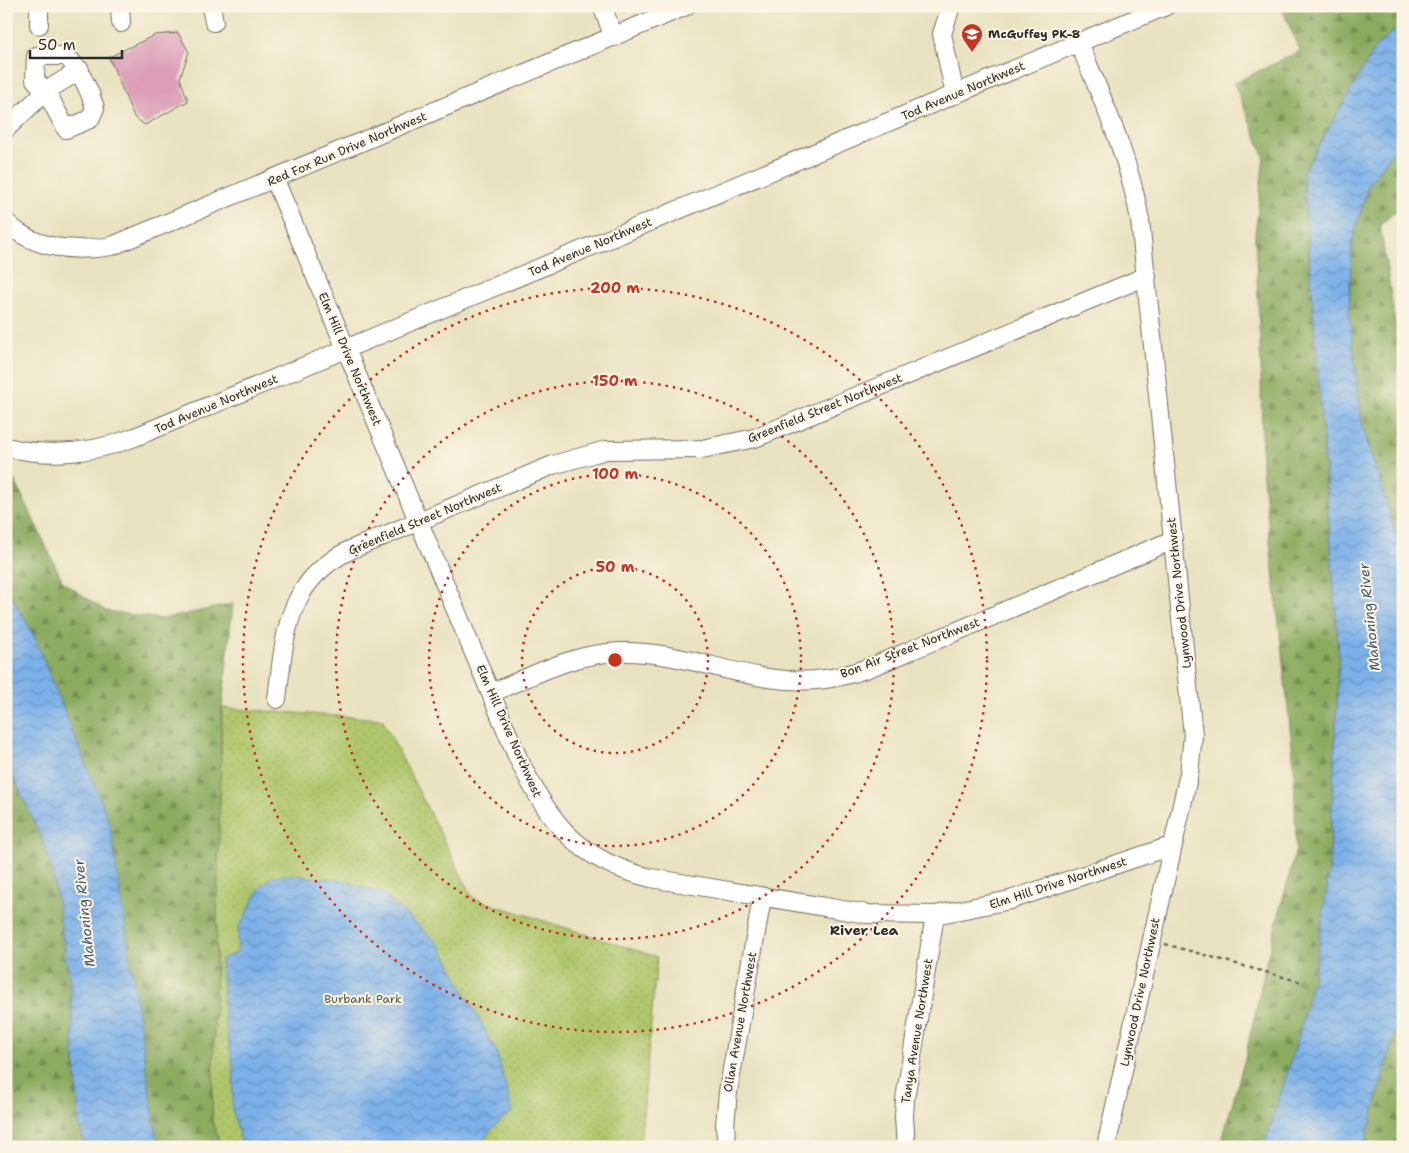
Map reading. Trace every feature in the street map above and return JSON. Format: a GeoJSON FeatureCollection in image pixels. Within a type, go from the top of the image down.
{"type":"FeatureCollection","features":[{"type":"Feature","properties":{"kind":"street"},"geometry":{"type":"LineString","coordinates":[[38,6],[39,25]]}},
{"type":"Feature","properties":{"kind":"street"},"geometry":{"type":"LineString","coordinates":[[602,6],[614,37]]}},
{"type":"Feature","properties":{"kind":"street","name":"Red Fox Run Drive Northwest"},"geometry":{"type":"LineString","coordinates":[[6,222],[23,234],[46,245],[79,250],[105,248],[120,244],[686,6]]}},
{"type":"Feature","properties":{"kind":"street"},"geometry":{"type":"LineString","coordinates":[[951,6],[942,34],[954,95]]}},
{"type":"Feature","properties":{"kind":"street","name":"Tod Avenue Northwest"},"geometry":{"type":"LineString","coordinates":[[6,446],[40,453],[65,454],[113,445],[1079,43],[1143,10],[1166,6]]}},
{"type":"Feature","properties":{"kind":"street","name":"Lynwood Drive Northwest"},"geometry":{"type":"LineString","coordinates":[[1079,43],[1118,136],[1130,173],[1140,220],[1193,735],[1189,773],[1106,1147]]}},
{"type":"Feature","properties":{"kind":"street"},"geometry":{"type":"LineString","coordinates":[[36,56],[67,56],[80,70],[88,84],[96,108],[90,119],[66,129],[46,91],[35,80],[36,56]]}},
{"type":"Feature","properties":{"kind":"street"},"geometry":{"type":"LineString","coordinates":[[6,129],[46,91],[80,70]]}},
{"type":"Feature","properties":{"kind":"street","name":"Elm Hill Drive Northwest"},"geometry":{"type":"LineString","coordinates":[[275,180],[536,796],[556,823],[580,846],[608,864],[637,875],[762,898],[867,914],[935,915],[1010,900],[1172,846]]}},
{"type":"Feature","properties":{"kind":"street","name":"Greenfield Street Northwest"},"geometry":{"type":"LineString","coordinates":[[277,699],[288,623],[295,602],[308,582],[322,567],[340,555],[553,465],[585,455],[628,448],[702,449],[754,438],[1147,276]]}},
{"type":"Feature","properties":{"kind":"street","name":"Bon Air Street Northwest"},"geometry":{"type":"LineString","coordinates":[[491,693],[575,659],[619,652],[657,655],[784,680],[810,681],[838,677],[910,650],[1173,540]]}},
{"type":"Feature","properties":{"kind":"street","name":"Olian Avenue Northwest"},"geometry":{"type":"LineString","coordinates":[[727,1147],[725,1126],[728,1092],[762,898]]}},
{"type":"Feature","properties":{"kind":"street","name":"Tanya Avenue Northwest"},"geometry":{"type":"LineString","coordinates":[[906,1147],[905,1099],[935,915]]}},
{"type":"Feature","properties":{"kind":"path"},"geometry":{"type":"LineString","coordinates":[[1152,940],[1301,982]]}},
{"type":"Feature","properties":{"kind":"green space"},"geometry":{"type":"Polygon","coordinates":[[[1281,6],[1403,6],[1403,23],[1376,47],[1303,173],[1339,656],[1329,873],[1316,964],[1300,1032],[1264,1147],[1220,1147],[1245,1058],[1267,959],[1296,849],[1294,764],[1262,468],[1261,368],[1255,235],[1264,156],[1234,83],[1300,51],[1281,6]]]}},
{"type":"Feature","properties":{"kind":"green space"},"geometry":{"type":"Polygon","coordinates":[[[1403,137],[1403,205],[1380,225],[1403,374],[1403,556],[1362,425],[1349,312],[1352,242],[1368,186],[1403,137]]]}},
{"type":"Feature","properties":{"kind":"green space"},"geometry":{"type":"Polygon","coordinates":[[[6,480],[15,481],[63,582],[106,611],[162,619],[233,604],[222,708],[212,1121],[221,1147],[158,1147],[33,634],[6,587],[6,480]]]}},
{"type":"Feature","properties":{"kind":"green space","name":"Burbank Park"},"geometry":{"type":"Polygon","coordinates":[[[222,708],[382,719],[473,898],[657,957],[640,1147],[221,1147],[212,1121],[222,708]]]}},
{"type":"Feature","properties":{"kind":"green space"},"geometry":{"type":"Polygon","coordinates":[[[6,761],[40,834],[52,868],[70,983],[79,1124],[86,1147],[6,1147],[6,761]]]}},
{"type":"Feature","properties":{"kind":"green space"},"geometry":{"type":"Polygon","coordinates":[[[1403,1002],[1403,1135],[1399,1147],[1364,1147],[1403,1002]]]}},
{"type":"Feature","properties":{"kind":"water","name":"Mahoning River"},"geometry":{"type":"Polygon","coordinates":[[[1403,23],[1403,137],[1368,186],[1352,242],[1349,312],[1362,425],[1403,556],[1403,1002],[1364,1147],[1264,1147],[1300,1032],[1316,964],[1329,873],[1339,656],[1303,173],[1376,47],[1403,23]]]}},
{"type":"Feature","properties":{"kind":"water","name":"Mahoning River"},"geometry":{"type":"Polygon","coordinates":[[[6,587],[33,634],[110,824],[158,1147],[86,1147],[79,1124],[70,983],[52,868],[40,834],[6,761],[6,587]]]}},
{"type":"Feature","properties":{"kind":"water"},"geometry":{"type":"Polygon","coordinates":[[[291,875],[341,880],[383,894],[440,945],[497,1053],[512,1111],[490,1131],[479,1147],[243,1147],[232,1109],[234,1071],[225,1021],[221,960],[237,952],[238,930],[259,889],[273,876],[291,875]]]}},
{"type":"Feature","properties":{"kind":"building"},"geometry":{"type":"Polygon","coordinates":[[[178,33],[189,52],[180,78],[188,101],[145,125],[134,117],[109,57],[155,35],[178,33]]]}},
{"type":"Feature","properties":{"kind":"place","name":"McGuffey PK-8"},"geometry":{"type":"Point","coordinates":[972,53]}},
{"type":"Feature","properties":{"kind":"district","name":"River Lea"},"geometry":{"type":"Point","coordinates":[864,930]}}]}
